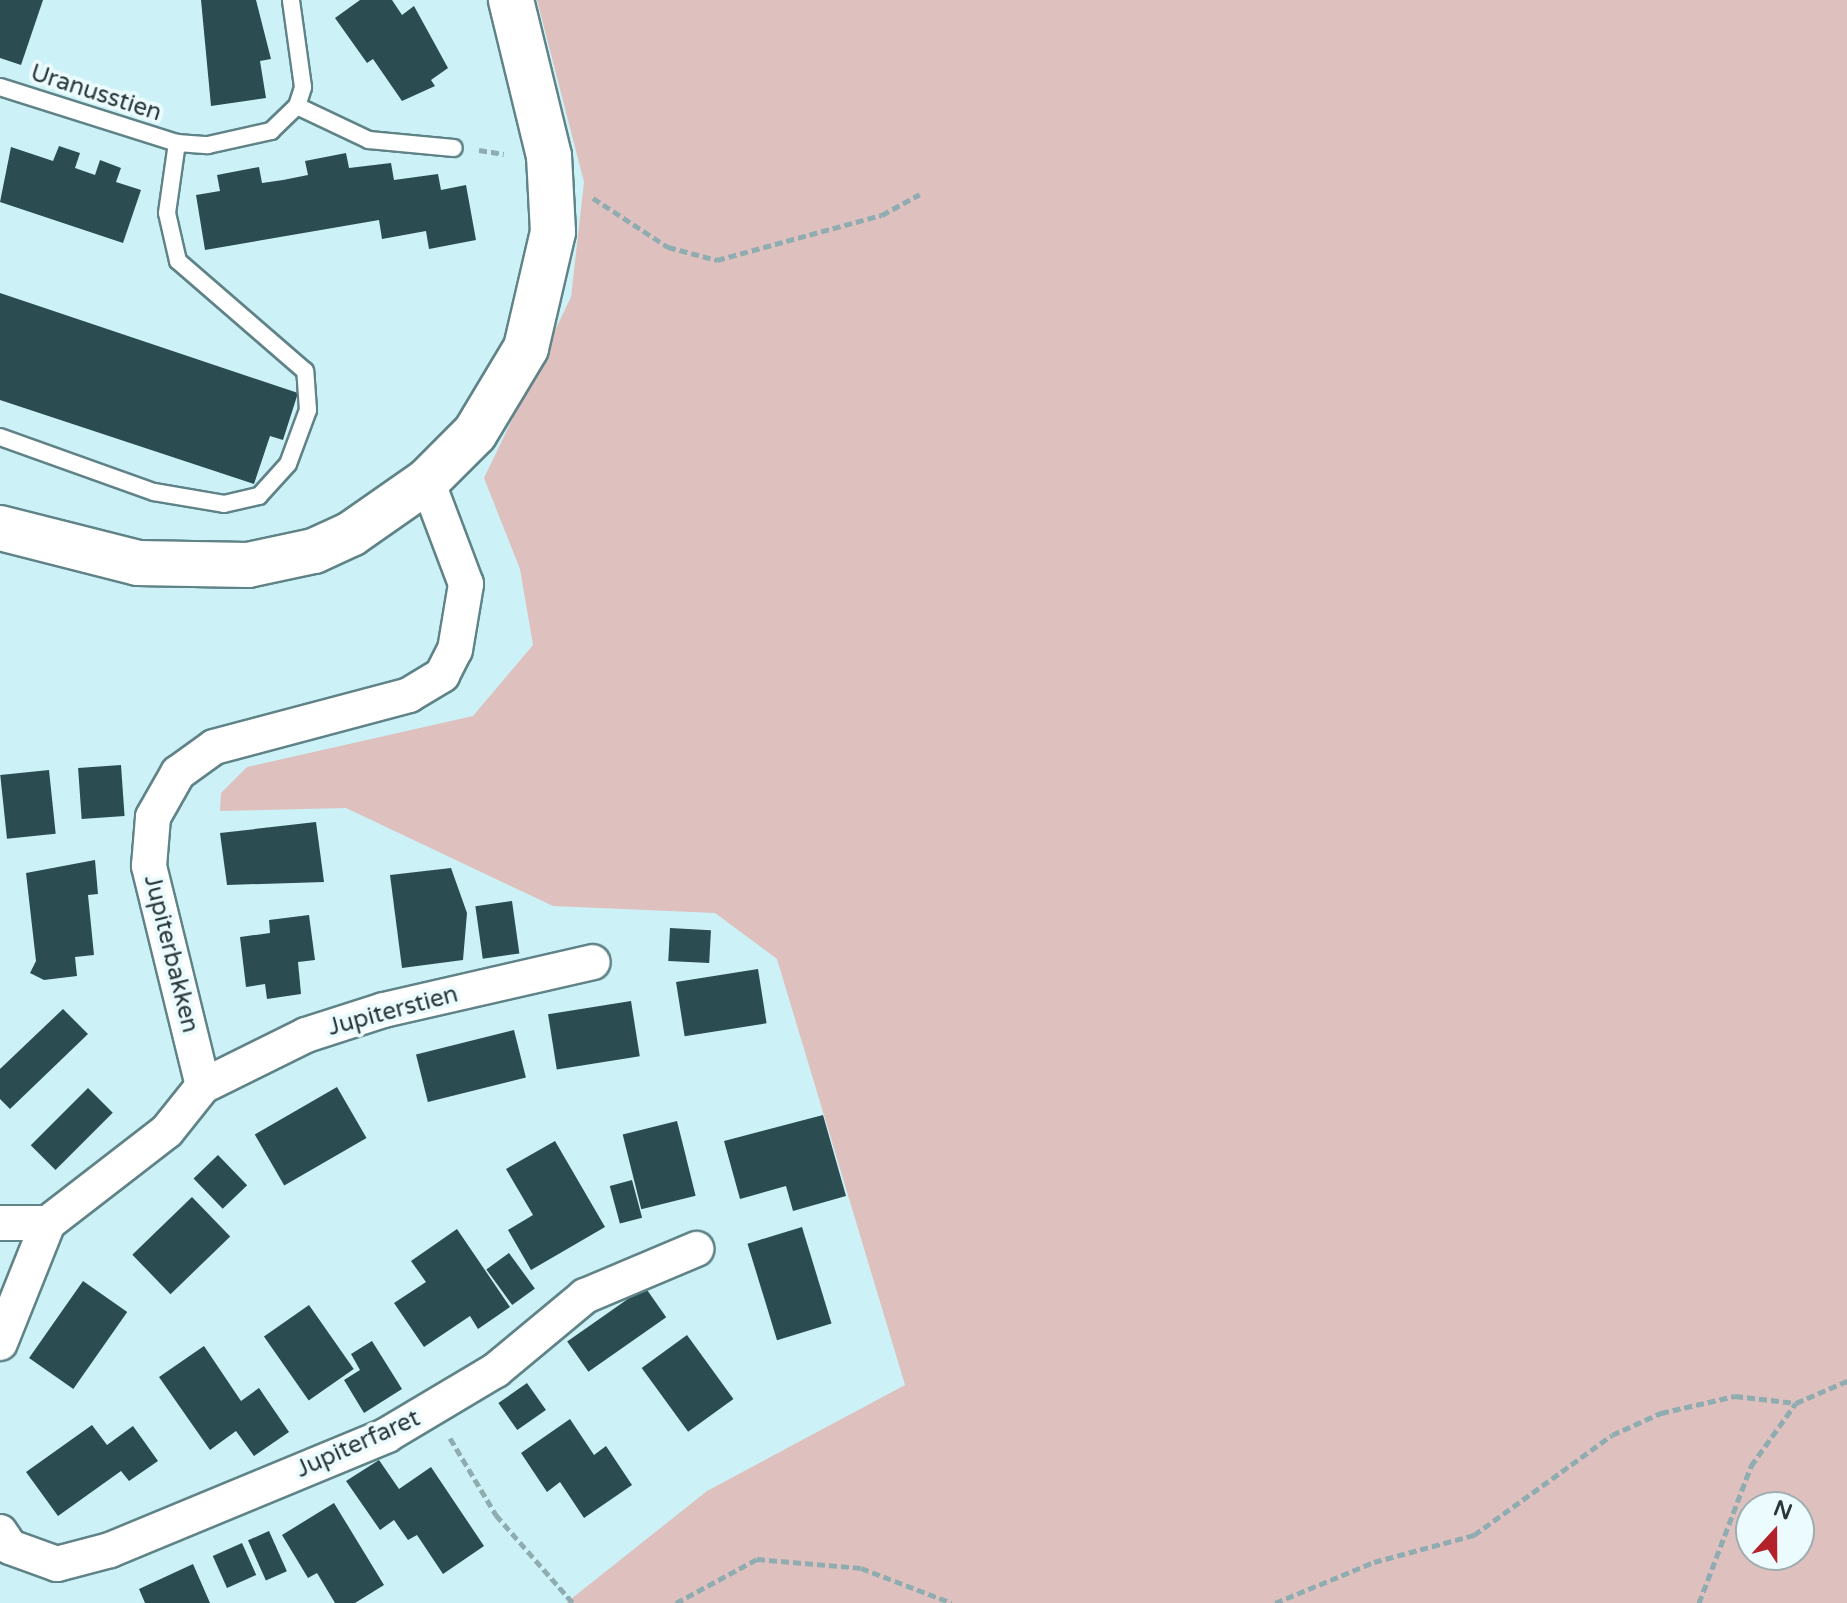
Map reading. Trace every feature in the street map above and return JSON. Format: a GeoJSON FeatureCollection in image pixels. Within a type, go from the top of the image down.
{"type":"FeatureCollection","features":[{"type":"Feature","properties":{"kind":"street"},"geometry":{"type":"LineString","coordinates":[[0,528],[138,563],[248,565],[314,551],[351,534],[427,481],[502,392],[526,348],[548,269],[549,156],[511,0]]}},
{"type":"Feature","properties":{"kind":"street","name":"Jupiterbakken"},"geometry":{"type":"LineString","coordinates":[[203,1086],[149,866],[153,817],[178,773],[214,747],[409,695],[442,675],[455,650],[466,584],[427,481]]}},
{"type":"Feature","properties":{"kind":"street","name":"Jupiterstien"},"geometry":{"type":"LineString","coordinates":[[203,1086],[306,1035],[384,1010],[593,962]]}},
{"type":"Feature","properties":{"kind":"street"},"geometry":{"type":"LineString","coordinates":[[0,1343],[48,1223],[167,1131],[203,1086]]}},
{"type":"Feature","properties":{"kind":"street"},"geometry":{"type":"LineString","coordinates":[[0,1223],[48,1223]]}},
{"type":"Feature","properties":{"kind":"street","name":"Jupiterfaret"},"geometry":{"type":"LineString","coordinates":[[0,1532],[10,1547],[57,1564],[110,1550],[433,1410],[585,1296],[696,1249]]}},
{"type":"Feature","properties":{"kind":"lane"},"geometry":{"type":"LineString","coordinates":[[291,0],[304,58],[297,106],[369,140],[454,148]]}},
{"type":"Feature","properties":{"kind":"lane","name":"Uranusstien"},"geometry":{"type":"LineString","coordinates":[[0,87],[177,143],[208,145],[271,131],[297,106]]}},
{"type":"Feature","properties":{"kind":"lane"},"geometry":{"type":"LineString","coordinates":[[0,437],[154,492],[224,504],[259,496],[288,464],[308,410],[305,371],[178,261],[167,213],[177,143]]}},
{"type":"Feature","properties":{"kind":"path"},"geometry":{"type":"LineString","coordinates":[[454,148],[515,158]]}},
{"type":"Feature","properties":{"kind":"path"},"geometry":{"type":"LineString","coordinates":[[589,195],[668,247],[717,260],[882,215],[920,194]]}},
{"type":"Feature","properties":{"kind":"path"},"geometry":{"type":"LineString","coordinates":[[1275,1603],[1374,1562],[1474,1535],[1612,1435],[1661,1413],[1735,1396],[1796,1403],[1847,1381]]}},
{"type":"Feature","properties":{"kind":"path"},"geometry":{"type":"LineString","coordinates":[[1699,1603],[1751,1466],[1796,1403]]}},
{"type":"Feature","properties":{"kind":"path"},"geometry":{"type":"LineString","coordinates":[[433,1410],[496,1515],[573,1603]]}},
{"type":"Feature","properties":{"kind":"path"},"geometry":{"type":"LineString","coordinates":[[676,1603],[757,1559],[861,1568],[952,1603]]}},
{"type":"Feature","properties":{"kind":"shaded area"},"geometry":{"type":"Polygon","coordinates":[[[537,0],[1847,0],[1847,1603],[566,1603],[707,1491],[905,1385],[777,959],[715,913],[553,906],[346,808],[220,811],[221,793],[247,767],[473,716],[533,645],[520,569],[484,478],[571,297],[584,182],[537,0]]]}},
{"type":"Feature","properties":{"kind":"building"},"geometry":{"type":"Polygon","coordinates":[[[0,0],[43,0],[21,65],[0,58],[0,0]]]}},
{"type":"Feature","properties":{"kind":"building"},"geometry":{"type":"Polygon","coordinates":[[[201,0],[256,0],[271,59],[260,61],[266,98],[211,106],[201,0]]]}},
{"type":"Feature","properties":{"kind":"building"},"geometry":{"type":"Polygon","coordinates":[[[360,0],[392,0],[402,15],[414,6],[448,68],[431,80],[435,86],[402,101],[373,59],[367,63],[335,18],[360,0]]]}},
{"type":"Feature","properties":{"kind":"building"},"geometry":{"type":"Polygon","coordinates":[[[59,146],[80,153],[75,168],[95,175],[100,160],[121,168],[116,182],[141,190],[123,243],[0,202],[11,147],[53,161],[59,146]]]}},
{"type":"Feature","properties":{"kind":"building"},"geometry":{"type":"Polygon","coordinates":[[[346,153],[349,168],[391,163],[394,180],[438,174],[441,190],[466,185],[476,240],[429,249],[426,231],[382,239],[379,220],[205,250],[196,195],[220,191],[217,175],[259,167],[262,183],[283,180],[308,175],[305,161],[346,153]]]}},
{"type":"Feature","properties":{"kind":"building"},"geometry":{"type":"Polygon","coordinates":[[[0,293],[298,393],[283,440],[270,436],[254,484],[0,400],[0,293]]]}},
{"type":"Feature","properties":{"kind":"building"},"geometry":{"type":"Polygon","coordinates":[[[121,765],[125,816],[82,819],[78,768],[121,765]]]}},
{"type":"Feature","properties":{"kind":"building"},"geometry":{"type":"Polygon","coordinates":[[[49,770],[56,834],[7,839],[0,775],[49,770]]]}},
{"type":"Feature","properties":{"kind":"building"},"geometry":{"type":"Polygon","coordinates":[[[316,822],[324,882],[227,885],[220,833],[316,822]]]}},
{"type":"Feature","properties":{"kind":"building"},"geometry":{"type":"Polygon","coordinates":[[[95,860],[98,894],[88,895],[94,955],[75,957],[77,976],[44,980],[30,973],[36,961],[26,873],[95,860]]]}},
{"type":"Feature","properties":{"kind":"building"},"geometry":{"type":"Polygon","coordinates":[[[451,868],[467,913],[463,960],[402,968],[390,875],[451,868]]]}},
{"type":"Feature","properties":{"kind":"building"},"geometry":{"type":"Polygon","coordinates":[[[512,901],[519,953],[483,959],[475,906],[512,901]]]}},
{"type":"Feature","properties":{"kind":"building"},"geometry":{"type":"Polygon","coordinates":[[[309,915],[315,960],[298,962],[301,994],[267,999],[265,984],[246,987],[240,937],[270,933],[269,920],[309,915]]]}},
{"type":"Feature","properties":{"kind":"building"},"geometry":{"type":"Polygon","coordinates":[[[670,928],[711,930],[709,963],[668,961],[670,928]]]}},
{"type":"Feature","properties":{"kind":"building"},"geometry":{"type":"Polygon","coordinates":[[[758,969],[767,1023],[685,1036],[676,982],[758,969]]]}},
{"type":"Feature","properties":{"kind":"building"},"geometry":{"type":"Polygon","coordinates":[[[631,1001],[640,1056],[557,1069],[548,1014],[631,1001]]]}},
{"type":"Feature","properties":{"kind":"building"},"geometry":{"type":"Polygon","coordinates":[[[63,1009],[88,1034],[10,1109],[0,1099],[0,1069],[63,1009]]]}},
{"type":"Feature","properties":{"kind":"building"},"geometry":{"type":"Polygon","coordinates":[[[514,1030],[526,1078],[428,1102],[416,1054],[514,1030]]]}},
{"type":"Feature","properties":{"kind":"building"},"geometry":{"type":"Polygon","coordinates":[[[337,1087],[366,1138],[284,1186],[255,1134],[337,1087]]]}},
{"type":"Feature","properties":{"kind":"building"},"geometry":{"type":"Polygon","coordinates":[[[88,1088],[113,1113],[55,1170],[31,1145],[88,1088]]]}},
{"type":"Feature","properties":{"kind":"building"},"geometry":{"type":"Polygon","coordinates":[[[823,1115],[846,1196],[793,1211],[786,1186],[740,1199],[724,1141],[823,1115]]]}},
{"type":"Feature","properties":{"kind":"building"},"geometry":{"type":"Polygon","coordinates":[[[677,1121],[696,1196],[641,1209],[623,1135],[677,1121]]]}},
{"type":"Feature","properties":{"kind":"building"},"geometry":{"type":"Polygon","coordinates":[[[555,1141],[605,1227],[531,1270],[508,1230],[533,1215],[506,1169],[555,1141]]]}},
{"type":"Feature","properties":{"kind":"building"},"geometry":{"type":"Polygon","coordinates":[[[218,1155],[247,1185],[223,1209],[194,1179],[218,1155]]]}},
{"type":"Feature","properties":{"kind":"building"},"geometry":{"type":"Polygon","coordinates":[[[632,1180],[642,1218],[620,1224],[610,1186],[632,1180]]]}},
{"type":"Feature","properties":{"kind":"building"},"geometry":{"type":"Polygon","coordinates":[[[192,1197],[230,1237],[171,1294],[132,1255],[192,1197]]]}},
{"type":"Feature","properties":{"kind":"building"},"geometry":{"type":"Polygon","coordinates":[[[802,1227],[832,1324],[777,1340],[747,1244],[802,1227]]]}},
{"type":"Feature","properties":{"kind":"building"},"geometry":{"type":"Polygon","coordinates":[[[457,1229],[510,1307],[478,1329],[470,1316],[424,1347],[394,1303],[426,1282],[411,1261],[457,1229]]]}},
{"type":"Feature","properties":{"kind":"building"},"geometry":{"type":"Polygon","coordinates":[[[509,1253],[535,1289],[512,1305],[486,1269],[509,1253]]]}},
{"type":"Feature","properties":{"kind":"building"},"geometry":{"type":"Polygon","coordinates":[[[83,1281],[127,1312],[73,1389],[29,1358],[83,1281]]]}},
{"type":"Feature","properties":{"kind":"building"},"geometry":{"type":"Polygon","coordinates":[[[645,1287],[666,1317],[588,1372],[567,1341],[645,1287]]]}},
{"type":"Feature","properties":{"kind":"building"},"geometry":{"type":"Polygon","coordinates":[[[309,1305],[354,1369],[309,1400],[264,1337],[309,1305]]]}},
{"type":"Feature","properties":{"kind":"building"},"geometry":{"type":"Polygon","coordinates":[[[687,1335],[733,1399],[688,1432],[642,1368],[687,1335]]]}},
{"type":"Feature","properties":{"kind":"building"},"geometry":{"type":"Polygon","coordinates":[[[372,1341],[402,1389],[364,1413],[344,1380],[360,1370],[351,1354],[372,1341]]]}},
{"type":"Feature","properties":{"kind":"building"},"geometry":{"type":"Polygon","coordinates":[[[204,1346],[241,1401],[259,1388],[289,1432],[254,1456],[236,1431],[210,1450],[159,1377],[204,1346]]]}},
{"type":"Feature","properties":{"kind":"building"},"geometry":{"type":"Polygon","coordinates":[[[527,1383],[546,1410],[517,1430],[498,1403],[527,1383]]]}},
{"type":"Feature","properties":{"kind":"building"},"geometry":{"type":"Polygon","coordinates":[[[570,1419],[594,1455],[606,1446],[632,1485],[584,1518],[560,1482],[547,1492],[521,1453],[570,1419]]]}},
{"type":"Feature","properties":{"kind":"building"},"geometry":{"type":"Polygon","coordinates":[[[92,1425],[107,1445],[133,1426],[158,1461],[129,1481],[121,1471],[58,1516],[26,1472],[92,1425]]]}},
{"type":"Feature","properties":{"kind":"building"},"geometry":{"type":"Polygon","coordinates":[[[379,1460],[399,1489],[431,1467],[484,1546],[443,1574],[417,1535],[408,1540],[394,1520],[380,1530],[346,1481],[379,1460]]]}},
{"type":"Feature","properties":{"kind":"building"},"geometry":{"type":"Polygon","coordinates":[[[334,1503],[384,1585],[355,1603],[335,1603],[317,1573],[308,1578],[282,1535],[334,1503]]]}},
{"type":"Feature","properties":{"kind":"building"},"geometry":{"type":"Polygon","coordinates":[[[269,1531],[287,1571],[266,1581],[248,1540],[269,1531]]]}},
{"type":"Feature","properties":{"kind":"building"},"geometry":{"type":"Polygon","coordinates":[[[242,1543],[256,1575],[227,1588],[213,1556],[242,1543]]]}},
{"type":"Feature","properties":{"kind":"building"},"geometry":{"type":"Polygon","coordinates":[[[193,1564],[210,1603],[145,1603],[139,1589],[193,1564]]]}}]}
